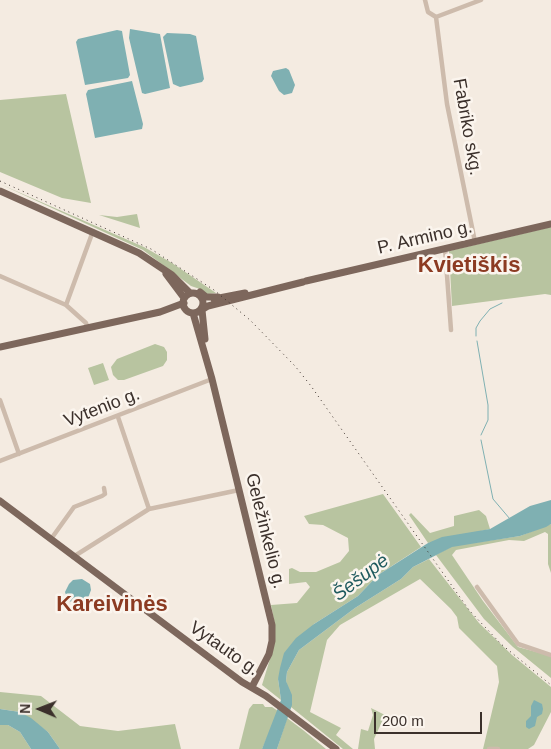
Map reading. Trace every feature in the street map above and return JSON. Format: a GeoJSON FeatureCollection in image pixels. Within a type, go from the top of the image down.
{"type":"FeatureCollection","features":[{"type":"Feature","properties":{"kind":"main road","name":"Geležinkelio g."},"geometry":{"type":"LineString","coordinates":[[0,192],[93,231],[139,253],[171,276],[193,304],[204,335],[212,379]]}},
{"type":"Feature","properties":{"kind":"main road","name":"P. Armino g."},"geometry":{"type":"LineString","coordinates":[[0,347],[193,304],[253,293],[551,224]]}},
{"type":"Feature","properties":{"kind":"main road"},"geometry":{"type":"LineString","coordinates":[[171,276],[188,288],[219,300]]}},
{"type":"Feature","properties":{"kind":"main road","name":"Geležinkelio g."},"geometry":{"type":"LineString","coordinates":[[193,304],[273,631],[269,654],[252,687]]}},
{"type":"Feature","properties":{"kind":"main road","name":"Vytauto g."},"geometry":{"type":"LineString","coordinates":[[0,501],[242,682],[266,696],[336,749]]}},
{"type":"Feature","properties":{"kind":"street"},"geometry":{"type":"LineString","coordinates":[[425,0],[428,12],[436,17],[481,0]]}},
{"type":"Feature","properties":{"kind":"street","name":"Fabriko skg."},"geometry":{"type":"LineString","coordinates":[[436,17],[447,104],[475,242]]}},
{"type":"Feature","properties":{"kind":"street"},"geometry":{"type":"LineString","coordinates":[[66,305],[93,231]]}},
{"type":"Feature","properties":{"kind":"street"},"geometry":{"type":"LineString","coordinates":[[445,248],[451,330]]}},
{"type":"Feature","properties":{"kind":"street"},"geometry":{"type":"LineString","coordinates":[[0,276],[66,305],[86,323],[88,328]]}},
{"type":"Feature","properties":{"kind":"street","name":"Vytenio g."},"geometry":{"type":"LineString","coordinates":[[0,461],[118,417],[212,379]]}},
{"type":"Feature","properties":{"kind":"street"},"geometry":{"type":"LineString","coordinates":[[0,400],[19,454]]}},
{"type":"Feature","properties":{"kind":"street"},"geometry":{"type":"LineString","coordinates":[[118,417],[149,509]]}},
{"type":"Feature","properties":{"kind":"street"},"geometry":{"type":"LineString","coordinates":[[51,539],[74,507],[102,496],[105,494],[104,488]]}},
{"type":"Feature","properties":{"kind":"street"},"geometry":{"type":"LineString","coordinates":[[74,557],[149,509],[239,490]]}},
{"type":"Feature","properties":{"kind":"street"},"geometry":{"type":"LineString","coordinates":[[477,587],[518,644],[551,655]]}},
{"type":"Feature","properties":{"kind":"street"},"geometry":{"type":"LineString","coordinates":[[490,749],[498,749]]}},
{"type":"Feature","properties":{"kind":"green space"},"geometry":{"type":"Polygon","coordinates":[[[66,94],[91,203],[62,198],[0,172],[0,100],[66,94]]]}},
{"type":"Feature","properties":{"kind":"green space"},"geometry":{"type":"Polygon","coordinates":[[[0,184],[144,247],[172,263],[216,293],[207,294],[191,286],[143,250],[0,184]]]}},
{"type":"Feature","properties":{"kind":"green space"},"geometry":{"type":"Polygon","coordinates":[[[137,214],[140,228],[99,215],[117,217],[137,214]]]}},
{"type":"Feature","properties":{"kind":"green space"},"geometry":{"type":"Polygon","coordinates":[[[551,227],[551,295],[545,294],[452,306],[449,251],[551,227]]]}},
{"type":"Feature","properties":{"kind":"green space"},"geometry":{"type":"Polygon","coordinates":[[[155,344],[164,347],[167,352],[167,360],[163,366],[124,380],[118,380],[113,375],[111,367],[117,359],[155,344]]]}},
{"type":"Feature","properties":{"kind":"green space"},"geometry":{"type":"Polygon","coordinates":[[[103,363],[109,380],[94,385],[88,368],[103,363]]]}},
{"type":"Feature","properties":{"kind":"green space"},"geometry":{"type":"Polygon","coordinates":[[[383,494],[421,547],[378,575],[358,596],[314,624],[278,679],[281,700],[262,685],[273,649],[275,625],[271,605],[297,603],[310,587],[306,582],[289,584],[289,569],[292,568],[300,572],[316,572],[340,562],[349,551],[348,538],[323,525],[309,524],[304,516],[383,494]]]}},
{"type":"Feature","properties":{"kind":"green space"},"geometry":{"type":"Polygon","coordinates":[[[479,510],[486,516],[490,529],[428,543],[409,515],[411,513],[430,533],[454,526],[454,516],[479,510]]]}},
{"type":"Feature","properties":{"kind":"green space"},"geometry":{"type":"Polygon","coordinates":[[[551,524],[551,573],[548,564],[548,534],[545,532],[524,541],[509,540],[456,550],[452,555],[483,601],[518,647],[551,656],[551,678],[513,647],[484,619],[436,555],[452,546],[520,536],[551,524]]]}},
{"type":"Feature","properties":{"kind":"green space"},"geometry":{"type":"Polygon","coordinates":[[[429,559],[479,623],[512,655],[551,687],[551,712],[534,745],[528,749],[483,749],[499,682],[497,666],[459,628],[457,617],[451,609],[420,579],[340,625],[327,640],[310,712],[341,728],[336,735],[353,749],[343,749],[291,707],[286,681],[287,672],[299,650],[355,608],[401,579],[413,567],[429,559]]]}},
{"type":"Feature","properties":{"kind":"green space"},"geometry":{"type":"Polygon","coordinates":[[[0,692],[41,696],[80,726],[118,731],[175,724],[181,749],[60,749],[48,732],[20,712],[0,709],[0,692]]]}},
{"type":"Feature","properties":{"kind":"green space"},"geometry":{"type":"Polygon","coordinates":[[[253,704],[263,704],[265,707],[272,707],[278,711],[262,749],[239,749],[249,709],[253,704]]]}},
{"type":"Feature","properties":{"kind":"green space"},"geometry":{"type":"Polygon","coordinates":[[[371,708],[385,715],[374,739],[375,749],[358,749],[361,729],[368,731],[373,715],[371,708]]]}},
{"type":"Feature","properties":{"kind":"green space"},"geometry":{"type":"Polygon","coordinates":[[[287,718],[303,730],[326,749],[277,749],[287,718]]]}},
{"type":"Feature","properties":{"kind":"green space"},"geometry":{"type":"Polygon","coordinates":[[[0,725],[8,725],[20,732],[31,749],[0,749],[0,725]]]}},
{"type":"Feature","properties":{"kind":"water"},"geometry":{"type":"Polygon","coordinates":[[[130,29],[160,34],[170,88],[145,94],[142,93],[129,38],[130,29]]]}},
{"type":"Feature","properties":{"kind":"water"},"geometry":{"type":"Polygon","coordinates":[[[117,30],[122,31],[130,75],[128,78],[85,85],[76,42],[78,39],[117,30]]]}},
{"type":"Feature","properties":{"kind":"water"},"geometry":{"type":"Polygon","coordinates":[[[167,33],[196,36],[204,79],[202,82],[180,87],[173,84],[163,37],[167,33]]]}},
{"type":"Feature","properties":{"kind":"water"},"geometry":{"type":"Polygon","coordinates":[[[286,68],[289,70],[295,85],[292,93],[284,95],[279,91],[271,76],[273,71],[286,68]]]}},
{"type":"Feature","properties":{"kind":"water"},"geometry":{"type":"Polygon","coordinates":[[[132,81],[143,124],[142,129],[95,138],[86,94],[88,90],[132,81]]]}},
{"type":"Feature","properties":{"kind":"water"},"geometry":{"type":"Polygon","coordinates":[[[551,500],[551,524],[546,527],[520,536],[452,547],[413,567],[401,579],[355,608],[299,650],[287,672],[286,681],[292,695],[292,705],[277,749],[262,749],[281,700],[278,679],[284,653],[296,638],[358,596],[378,575],[428,543],[442,537],[490,529],[530,506],[551,500]]]}},
{"type":"Feature","properties":{"kind":"water"},"geometry":{"type":"Polygon","coordinates":[[[82,579],[90,584],[91,590],[88,598],[79,603],[68,601],[65,592],[69,584],[73,580],[82,579]]]}},
{"type":"Feature","properties":{"kind":"water"},"geometry":{"type":"Polygon","coordinates":[[[534,700],[542,704],[543,709],[542,714],[537,717],[535,726],[529,729],[526,727],[526,721],[531,716],[531,706],[534,700]]]}},
{"type":"Feature","properties":{"kind":"water"},"geometry":{"type":"Polygon","coordinates":[[[0,709],[20,712],[31,718],[48,732],[60,749],[31,749],[20,732],[8,725],[0,725],[0,709]]]}},
{"type":"Feature","properties":{"kind":"waterway"},"geometry":{"type":"LineString","coordinates":[[476,336],[476,328],[480,321],[490,309],[502,303]]}},
{"type":"Feature","properties":{"kind":"waterway"},"geometry":{"type":"LineString","coordinates":[[477,341],[488,405],[488,420],[481,435]]}},
{"type":"Feature","properties":{"kind":"waterway"},"geometry":{"type":"LineString","coordinates":[[481,440],[493,499],[510,519]]}},
{"type":"Feature","properties":{"kind":"railway"},"geometry":{"type":"LineString","coordinates":[[0,181],[151,249],[214,290],[250,320],[295,366],[311,386],[469,610],[501,644],[551,685]]}},
{"type":"Feature","properties":{"kind":"district","name":"Kvietiškis"},"geometry":{"type":"Point","coordinates":[469,266]}},
{"type":"Feature","properties":{"kind":"district","name":"Kareivinės"},"geometry":{"type":"Point","coordinates":[112,605]}},
{"type":"Feature","properties":{"kind":"water label","name":"Šešupė"},"geometry":{"type":"Point","coordinates":[361,578]}}]}
